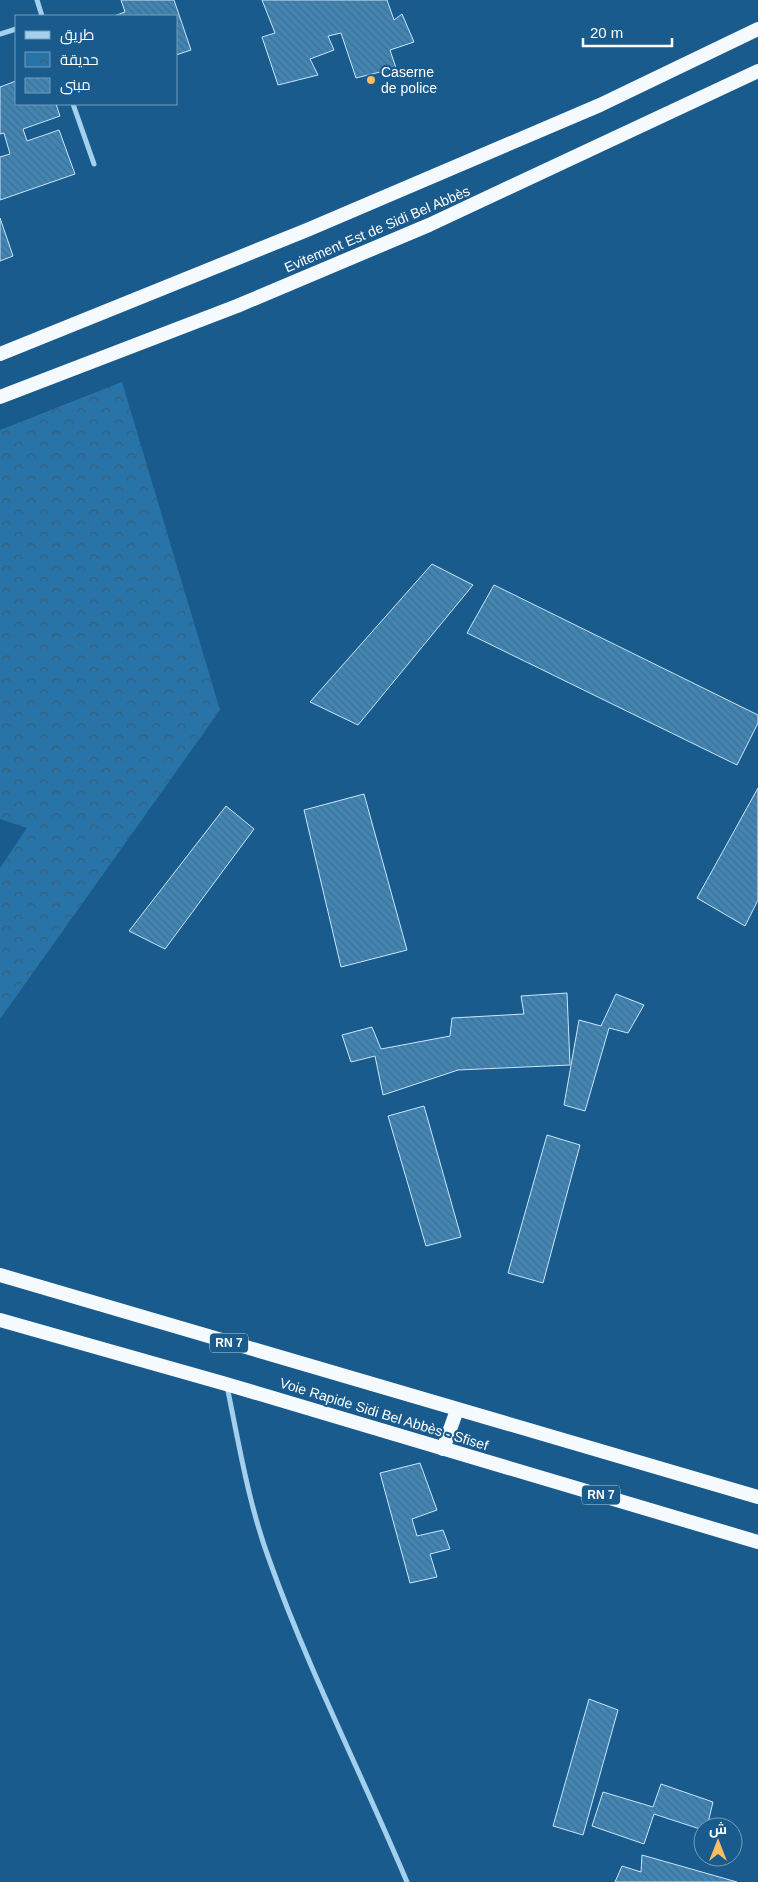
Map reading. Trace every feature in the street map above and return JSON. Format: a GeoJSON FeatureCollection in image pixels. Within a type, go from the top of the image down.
{"type":"FeatureCollection","features":[{"type":"Feature","properties":{"kind":"highway","name":"Evitement Est de Sidi Bel Abbès"},"geometry":{"type":"LineString","coordinates":[[0,354],[298,233],[600,105],[758,29]]}},
{"type":"Feature","properties":{"kind":"highway","name":"Evitement Est de Sidi Bel Abbès"},"geometry":{"type":"LineString","coordinates":[[0,397],[236,306],[429,225],[758,71]]}},
{"type":"Feature","properties":{"kind":"highway","name":"Voie Rapide Sidi Bel Abbès - Sfisef"},"geometry":{"type":"LineString","coordinates":[[0,1275],[758,1497]]}},
{"type":"Feature","properties":{"kind":"highway","name":"Voie Rapide Sidi Bel Abbès - Sfisef"},"geometry":{"type":"LineString","coordinates":[[0,1320],[226,1384],[758,1542]]}},
{"type":"Feature","properties":{"kind":"highway"},"geometry":{"type":"LineString","coordinates":[[444,1448],[457,1410]]}},
{"type":"Feature","properties":{"kind":"street"},"geometry":{"type":"LineString","coordinates":[[37,0],[42,15]]}},
{"type":"Feature","properties":{"kind":"street"},"geometry":{"type":"LineString","coordinates":[[0,34],[15,29]]}},
{"type":"Feature","properties":{"kind":"street"},"geometry":{"type":"LineString","coordinates":[[73,105],[94,164]]}},
{"type":"Feature","properties":{"kind":"street"},"geometry":{"type":"LineString","coordinates":[[226,1384],[248,1489],[269,1561],[296,1630],[407,1882]]}},
{"type":"Feature","properties":{"kind":"green space"},"geometry":{"type":"Polygon","coordinates":[[[122,382],[220,710],[0,1019],[0,868],[27,828],[0,819],[0,430],[122,382]]]}},
{"type":"Feature","properties":{"kind":"building"},"geometry":{"type":"Polygon","coordinates":[[[121,0],[174,0],[191,50],[178,54],[178,15],[117,15],[125,12],[121,0]]]}},
{"type":"Feature","properties":{"kind":"building"},"geometry":{"type":"Polygon","coordinates":[[[262,0],[387,0],[394,20],[402,14],[414,42],[390,50],[396,68],[356,78],[341,33],[328,36],[334,50],[310,59],[318,75],[278,85],[262,37],[275,33],[262,0]]]}},
{"type":"Feature","properties":{"kind":"building"},"geometry":{"type":"Polygon","coordinates":[[[15,81],[15,105],[56,105],[60,116],[23,129],[27,141],[59,130],[75,174],[0,200],[0,157],[10,154],[4,133],[0,134],[0,87],[15,81]]]}},
{"type":"Feature","properties":{"kind":"building"},"geometry":{"type":"Polygon","coordinates":[[[0,218],[13,256],[0,261],[0,218]]]}},
{"type":"Feature","properties":{"kind":"building"},"geometry":{"type":"Polygon","coordinates":[[[432,564],[473,585],[358,725],[310,702],[432,564]]]}},
{"type":"Feature","properties":{"kind":"building"},"geometry":{"type":"Polygon","coordinates":[[[494,585],[758,715],[758,723],[737,765],[467,633],[494,585]]]}},
{"type":"Feature","properties":{"kind":"building"},"geometry":{"type":"Polygon","coordinates":[[[758,788],[758,900],[745,926],[697,898],[758,788]]]}},
{"type":"Feature","properties":{"kind":"building"},"geometry":{"type":"Polygon","coordinates":[[[364,794],[407,950],[341,967],[304,810],[364,794]]]}},
{"type":"Feature","properties":{"kind":"building"},"geometry":{"type":"Polygon","coordinates":[[[226,806],[254,829],[165,949],[129,931],[226,806]]]}},
{"type":"Feature","properties":{"kind":"building"},"geometry":{"type":"Polygon","coordinates":[[[567,993],[570,1065],[458,1070],[383,1095],[375,1056],[351,1062],[342,1035],[372,1027],[381,1049],[450,1036],[452,1018],[524,1014],[521,996],[567,993]]]}},
{"type":"Feature","properties":{"kind":"building"},"geometry":{"type":"Polygon","coordinates":[[[616,994],[644,1005],[628,1033],[609,1028],[585,1111],[564,1105],[579,1020],[601,1026],[616,994]]]}},
{"type":"Feature","properties":{"kind":"building"},"geometry":{"type":"Polygon","coordinates":[[[424,1106],[461,1237],[426,1246],[388,1116],[424,1106]]]}},
{"type":"Feature","properties":{"kind":"building"},"geometry":{"type":"Polygon","coordinates":[[[547,1135],[580,1145],[543,1283],[508,1273],[547,1135]]]}},
{"type":"Feature","properties":{"kind":"building"},"geometry":{"type":"Polygon","coordinates":[[[420,1463],[437,1510],[412,1519],[417,1536],[443,1530],[450,1549],[430,1554],[437,1577],[410,1583],[380,1473],[420,1463]]]}},
{"type":"Feature","properties":{"kind":"building"},"geometry":{"type":"Polygon","coordinates":[[[589,1699],[618,1710],[583,1835],[553,1826],[589,1699]]]}},
{"type":"Feature","properties":{"kind":"building"},"geometry":{"type":"Polygon","coordinates":[[[661,1784],[713,1802],[709,1817],[693,1817],[693,1827],[654,1814],[644,1844],[592,1826],[603,1792],[653,1807],[661,1784]]]}},
{"type":"Feature","properties":{"kind":"building"},"geometry":{"type":"Polygon","coordinates":[[[642,1855],[737,1882],[615,1882],[622,1866],[641,1872],[642,1855]]]}},
{"type":"Feature","properties":{"kind":"place","name":"Caserne de police"},"geometry":{"type":"Point","coordinates":[371,80]}}]}
